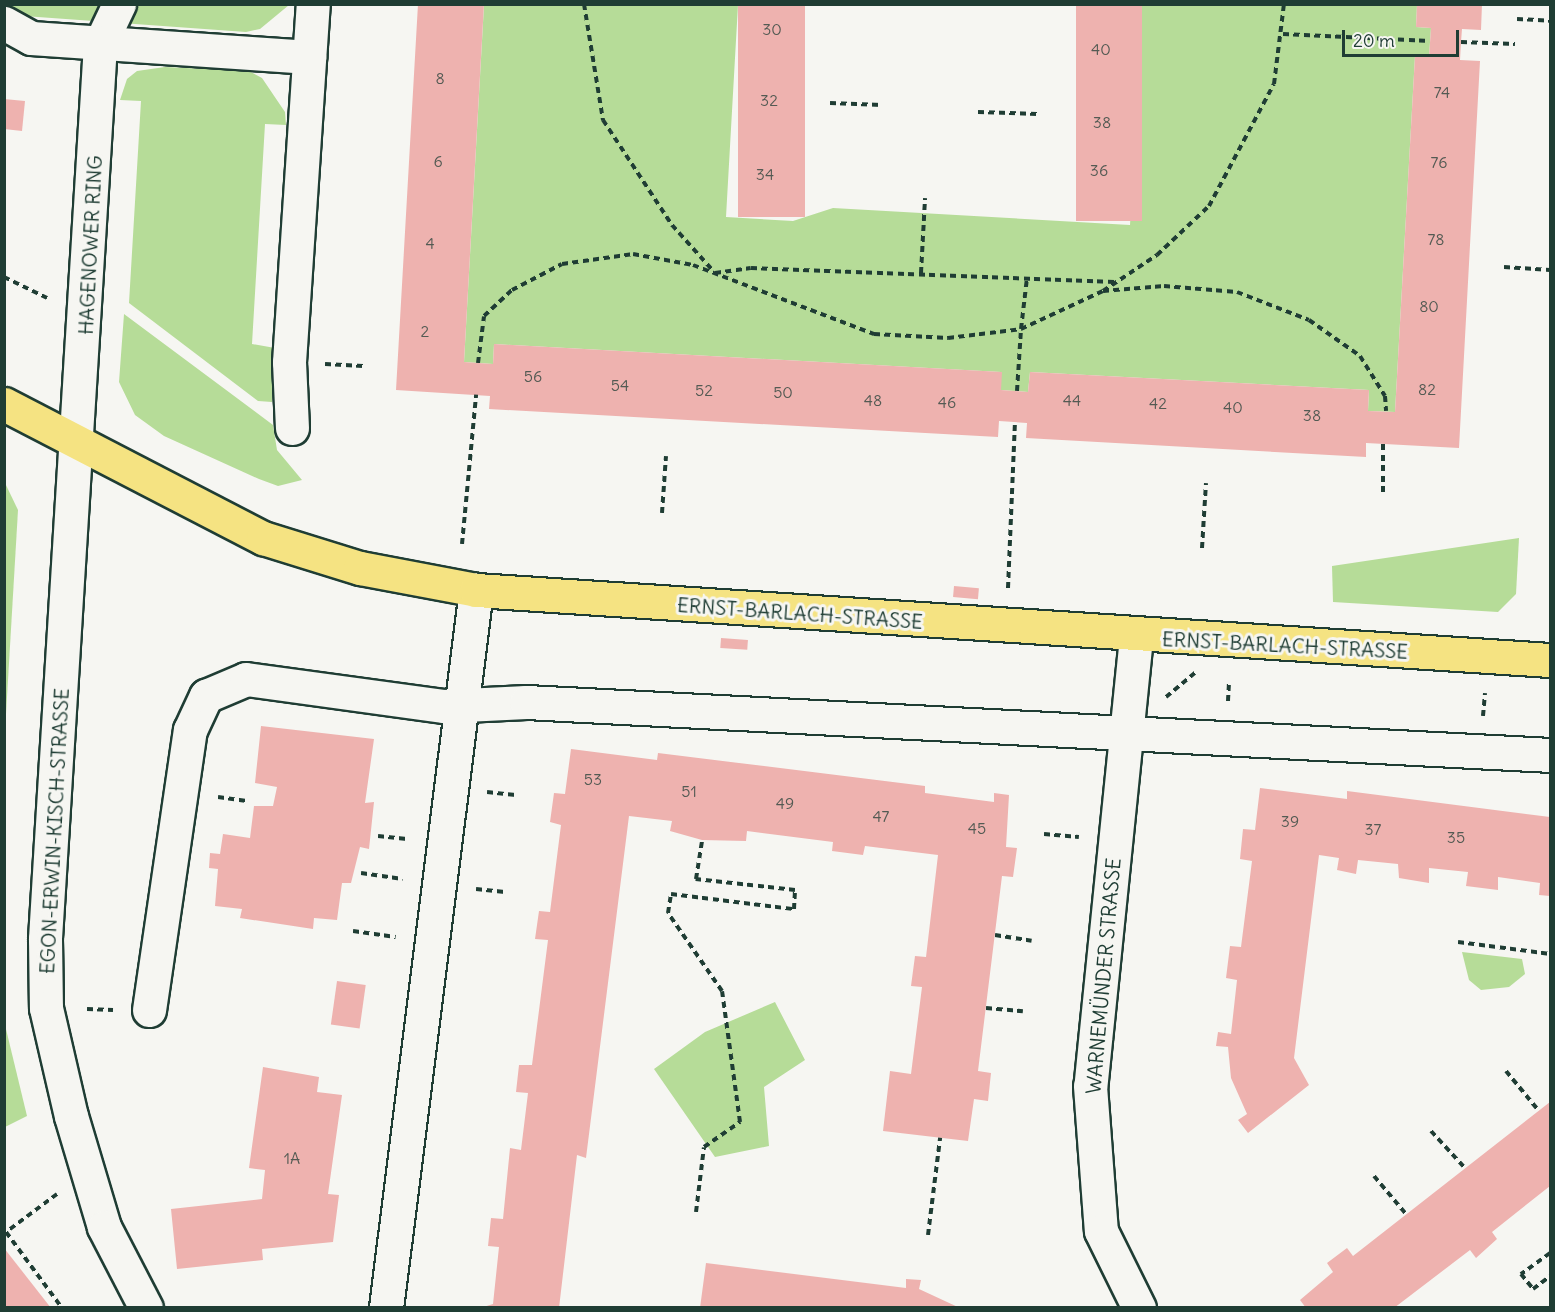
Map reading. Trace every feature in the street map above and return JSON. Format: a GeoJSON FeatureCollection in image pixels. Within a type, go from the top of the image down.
{"type":"FeatureCollection","features":[{"type":"Feature","properties":{"kind":"main road","name":"ERNST-BARLACH-STRASSE"},"geometry":{"type":"LineString","coordinates":[[4,404],[78,445],[263,538],[360,568],[476,590],[1136,637],[1551,660]]}},
{"type":"Feature","properties":{"kind":"street"},"geometry":{"type":"LineString","coordinates":[[100,44],[119,4]]}},
{"type":"Feature","properties":{"kind":"street"},"geometry":{"type":"LineString","coordinates":[[292,428],[289,362],[313,4]]}},
{"type":"Feature","properties":{"kind":"street"},"geometry":{"type":"LineString","coordinates":[[4,23],[31,38],[309,57]]}},
{"type":"Feature","properties":{"kind":"street","name":"HAGENOWER RING"},"geometry":{"type":"LineString","coordinates":[[78,445],[100,44]]}},
{"type":"Feature","properties":{"kind":"street","name":"EGON-ERWIN-KISCH-STRASSE"},"geometry":{"type":"LineString","coordinates":[[78,445],[45,939],[46,1008],[104,1227],[146,1308]]}},
{"type":"Feature","properties":{"kind":"street"},"geometry":{"type":"LineString","coordinates":[[386,1308],[476,590]]}},
{"type":"Feature","properties":{"kind":"street","name":"WARNEMÜNDER STRASSE"},"geometry":{"type":"LineString","coordinates":[[1136,637],[1142,733],[1090,1086],[1101,1231],[1139,1308]]}},
{"type":"Feature","properties":{"kind":"street"},"geometry":{"type":"LineString","coordinates":[[149,1010],[190,730],[206,696],[246,679],[462,704],[537,702],[1551,755]]}},
{"type":"Feature","properties":{"kind":"path"},"geometry":{"type":"LineString","coordinates":[[584,4],[603,120],[672,225],[715,273]]}},
{"type":"Feature","properties":{"kind":"path"},"geometry":{"type":"LineString","coordinates":[[478,363],[484,316],[512,290],[562,264],[633,254],[715,273],[874,334],[948,338],[1021,329],[1103,291],[1157,255],[1209,206],[1274,84],[1283,34],[1284,4]]}},
{"type":"Feature","properties":{"kind":"path"},"geometry":{"type":"LineString","coordinates":[[1517,19],[1551,21]]}},
{"type":"Feature","properties":{"kind":"path"},"geometry":{"type":"LineString","coordinates":[[1283,34],[1430,41]]}},
{"type":"Feature","properties":{"kind":"path"},"geometry":{"type":"LineString","coordinates":[[1461,42],[1515,44]]}},
{"type":"Feature","properties":{"kind":"path"},"geometry":{"type":"LineString","coordinates":[[830,103],[882,105]]}},
{"type":"Feature","properties":{"kind":"path"},"geometry":{"type":"LineString","coordinates":[[978,112],[1037,114]]}},
{"type":"Feature","properties":{"kind":"path"},"geometry":{"type":"LineString","coordinates":[[921,273],[925,198]]}},
{"type":"Feature","properties":{"kind":"path"},"geometry":{"type":"LineString","coordinates":[[1504,267],[1551,270]]}},
{"type":"Feature","properties":{"kind":"path"},"geometry":{"type":"LineString","coordinates":[[715,273],[751,268],[1115,282]]}},
{"type":"Feature","properties":{"kind":"path"},"geometry":{"type":"LineString","coordinates":[[4,278],[55,302]]}},
{"type":"Feature","properties":{"kind":"path"},"geometry":{"type":"LineString","coordinates":[[1017,391],[1027,278]]}},
{"type":"Feature","properties":{"kind":"path"},"geometry":{"type":"LineString","coordinates":[[1103,291],[1164,286],[1237,292],[1309,320],[1360,356],[1385,396],[1386,411]]}},
{"type":"Feature","properties":{"kind":"path"},"geometry":{"type":"LineString","coordinates":[[462,544],[476,395]]}},
{"type":"Feature","properties":{"kind":"path"},"geometry":{"type":"LineString","coordinates":[[1008,595],[1015,422]]}},
{"type":"Feature","properties":{"kind":"path"},"geometry":{"type":"LineString","coordinates":[[1383,444],[1383,492]]}},
{"type":"Feature","properties":{"kind":"path"},"geometry":{"type":"LineString","coordinates":[[662,513],[666,456]]}},
{"type":"Feature","properties":{"kind":"path"},"geometry":{"type":"LineString","coordinates":[[1202,548],[1206,483]]}},
{"type":"Feature","properties":{"kind":"path"},"geometry":{"type":"LineString","coordinates":[[1142,733],[1159,702],[1195,678],[1199,640]]}},
{"type":"Feature","properties":{"kind":"path"},"geometry":{"type":"LineString","coordinates":[[696,1212],[704,1147],[740,1122],[722,991],[668,913],[671,894],[794,909],[795,890],[696,879],[702,840]]}},
{"type":"Feature","properties":{"kind":"path"},"geometry":{"type":"LineString","coordinates":[[995,935],[1032,940]]}},
{"type":"Feature","properties":{"kind":"path"},"geometry":{"type":"LineString","coordinates":[[1458,942],[1551,954]]}},
{"type":"Feature","properties":{"kind":"path"},"geometry":{"type":"LineString","coordinates":[[986,1008],[1023,1011]]}},
{"type":"Feature","properties":{"kind":"path"},"geometry":{"type":"LineString","coordinates":[[1506,1071],[1539,1111]]}},
{"type":"Feature","properties":{"kind":"path"},"geometry":{"type":"LineString","coordinates":[[1431,1131],[1465,1168]]}},
{"type":"Feature","properties":{"kind":"path"},"geometry":{"type":"LineString","coordinates":[[928,1235],[940,1138]]}},
{"type":"Feature","properties":{"kind":"path"},"geometry":{"type":"LineString","coordinates":[[1374,1176],[1406,1214]]}},
{"type":"Feature","properties":{"kind":"path"},"geometry":{"type":"LineString","coordinates":[[58,1194],[6,1232],[62,1308]]}},
{"type":"Feature","properties":{"kind":"path"},"geometry":{"type":"LineString","coordinates":[[1551,1253],[1521,1275],[1533,1289],[1551,1276]]}},
{"type":"Feature","properties":{"kind":"green space"},"geometry":{"type":"Polygon","coordinates":[[[9,5],[289,5],[260,29],[246,32],[24,16],[9,5]]]}},
{"type":"Feature","properties":{"kind":"green space"},"geometry":{"type":"Polygon","coordinates":[[[484,5],[738,5],[726,217],[793,221],[833,208],[1130,225],[1142,5],[1417,5],[1416,27],[1431,28],[1429,57],[1415,56],[1395,412],[1368,411],[1369,390],[1030,372],[1028,392],[1001,390],[1001,372],[494,344],[493,364],[464,362],[484,5]]]}},
{"type":"Feature","properties":{"kind":"green space"},"geometry":{"type":"Polygon","coordinates":[[[165,67],[249,71],[262,78],[285,112],[286,125],[265,124],[252,344],[275,348],[272,402],[258,401],[129,303],[141,101],[120,100],[127,79],[137,71],[165,67]]]}},
{"type":"Feature","properties":{"kind":"green space"},"geometry":{"type":"Polygon","coordinates":[[[124,314],[273,425],[277,450],[302,480],[278,486],[259,479],[164,436],[135,415],[119,382],[124,314]]]}},
{"type":"Feature","properties":{"kind":"green space"},"geometry":{"type":"Polygon","coordinates":[[[5,483],[18,510],[5,731],[5,483]]]}},
{"type":"Feature","properties":{"kind":"green space"},"geometry":{"type":"Polygon","coordinates":[[[1519,538],[1516,594],[1498,612],[1333,602],[1332,566],[1519,538]]]}},
{"type":"Feature","properties":{"kind":"green space"},"geometry":{"type":"Polygon","coordinates":[[[1462,952],[1522,959],[1525,974],[1509,987],[1481,990],[1469,980],[1462,952]]]}},
{"type":"Feature","properties":{"kind":"green space"},"geometry":{"type":"Polygon","coordinates":[[[775,1002],[805,1060],[764,1087],[769,1146],[715,1157],[654,1069],[705,1032],[775,1002]]]}},
{"type":"Feature","properties":{"kind":"green space"},"geometry":{"type":"Polygon","coordinates":[[[5,1025],[27,1116],[4,1127],[5,1025]]]}},
{"type":"Feature","properties":{"kind":"building"},"geometry":{"type":"Polygon","coordinates":[[[418,4],[484,4],[464,362],[493,364],[494,344],[1002,372],[1001,390],[1028,392],[1030,372],[1369,390],[1368,411],[1395,412],[1415,56],[1429,57],[1431,28],[1416,27],[1417,4],[1482,4],[1481,30],[1462,29],[1460,60],[1480,61],[1459,448],[1366,443],[1366,457],[1026,438],[1027,423],[999,421],[998,437],[489,409],[490,396],[396,390],[418,4]]]}},
{"type":"Feature","properties":{"kind":"building"},"geometry":{"type":"Polygon","coordinates":[[[738,4],[805,4],[805,217],[738,217],[738,4]]]}},
{"type":"Feature","properties":{"kind":"building"},"geometry":{"type":"Polygon","coordinates":[[[1076,4],[1142,4],[1142,221],[1076,221],[1076,4]]]}},
{"type":"Feature","properties":{"kind":"building"},"geometry":{"type":"Polygon","coordinates":[[[4,99],[25,101],[22,131],[4,129],[4,99]]]}},
{"type":"Feature","properties":{"kind":"building"},"geometry":{"type":"Polygon","coordinates":[[[954,586],[979,588],[978,599],[953,597],[954,586]]]}},
{"type":"Feature","properties":{"kind":"building"},"geometry":{"type":"Polygon","coordinates":[[[721,638],[748,640],[747,650],[720,648],[721,638]]]}},
{"type":"Feature","properties":{"kind":"building"},"geometry":{"type":"Polygon","coordinates":[[[261,726],[374,739],[365,803],[374,802],[369,849],[360,847],[351,883],[342,883],[337,920],[314,918],[313,929],[240,918],[242,909],[215,906],[218,869],[209,868],[210,853],[220,854],[223,834],[250,838],[254,806],[273,806],[277,787],[255,783],[261,726]]]}},
{"type":"Feature","properties":{"kind":"building"},"geometry":{"type":"Polygon","coordinates":[[[571,749],[657,760],[658,753],[925,786],[925,793],[994,802],[994,793],[1009,795],[1006,847],[1017,848],[1013,877],[1002,876],[978,1071],[991,1073],[988,1101],[974,1099],[968,1141],[883,1131],[890,1071],[911,1074],[922,987],[911,986],[915,956],[926,957],[938,855],[865,846],[863,855],[832,851],[833,842],[747,831],[746,841],[702,840],[670,831],[672,821],[629,816],[586,1158],[577,1155],[559,1308],[480,1308],[493,1304],[499,1247],[488,1246],[491,1218],[503,1219],[510,1148],[521,1150],[528,1093],[516,1092],[519,1065],[532,1065],[548,940],[535,939],[539,911],[550,912],[561,825],[550,822],[554,793],[565,794],[571,749]]]}},
{"type":"Feature","properties":{"kind":"building"},"geometry":{"type":"Polygon","coordinates":[[[1260,788],[1347,799],[1347,791],[1550,817],[1550,896],[1539,895],[1540,883],[1498,877],[1498,890],[1466,886],[1468,872],[1429,868],[1429,883],[1399,878],[1398,864],[1358,860],[1356,874],[1337,870],[1339,858],[1319,855],[1294,1058],[1309,1085],[1248,1133],[1238,1120],[1247,1114],[1231,1078],[1228,1047],[1216,1046],[1218,1032],[1231,1034],[1237,980],[1226,978],[1230,946],[1241,947],[1252,861],[1240,859],[1243,829],[1255,830],[1260,788]]]}},
{"type":"Feature","properties":{"kind":"building"},"geometry":{"type":"Polygon","coordinates":[[[337,981],[366,985],[360,1029],[331,1025],[337,981]]]}},
{"type":"Feature","properties":{"kind":"building"},"geometry":{"type":"Polygon","coordinates":[[[263,1067],[319,1077],[317,1092],[342,1095],[328,1194],[339,1195],[333,1242],[262,1249],[263,1260],[177,1269],[171,1209],[262,1199],[265,1170],[249,1168],[263,1067]]]}},
{"type":"Feature","properties":{"kind":"building"},"geometry":{"type":"Polygon","coordinates":[[[1550,1102],[1550,1186],[1492,1232],[1497,1239],[1476,1258],[1470,1250],[1394,1308],[1306,1308],[1300,1300],[1333,1272],[1327,1263],[1347,1248],[1353,1256],[1550,1102]]]}},
{"type":"Feature","properties":{"kind":"building"},"geometry":{"type":"Polygon","coordinates":[[[4,1248],[51,1308],[4,1308],[4,1248]]]}},
{"type":"Feature","properties":{"kind":"building"},"geometry":{"type":"Polygon","coordinates":[[[706,1263],[906,1288],[906,1279],[921,1280],[919,1289],[960,1308],[700,1308],[706,1263]]]}}]}
